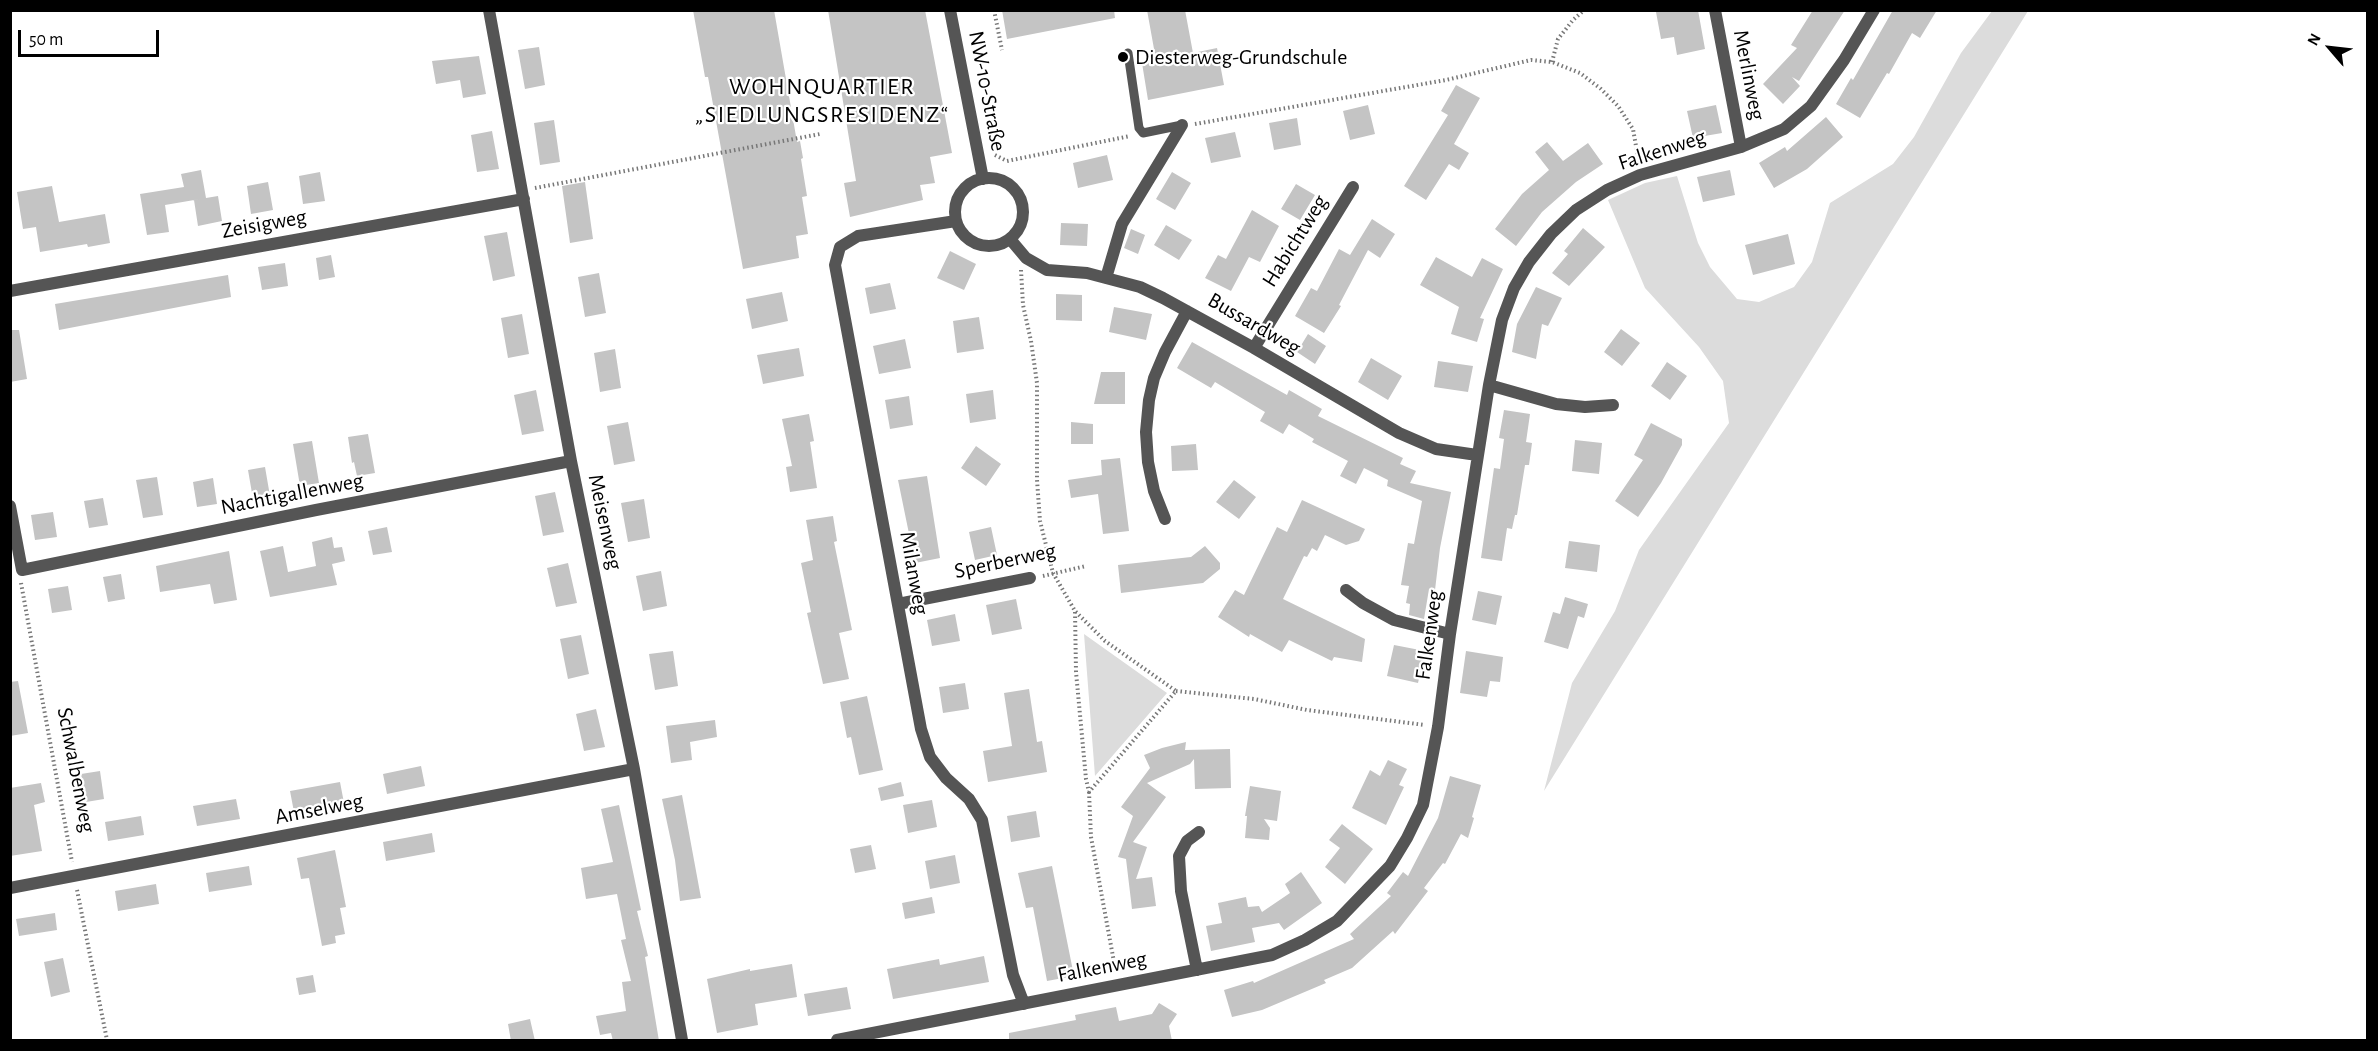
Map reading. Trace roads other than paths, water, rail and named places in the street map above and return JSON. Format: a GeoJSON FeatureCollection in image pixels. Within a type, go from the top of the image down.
{"type":"FeatureCollection","features":[{"type":"Feature","properties":{"kind":"street","name":"Meisenweg"},"geometry":{"type":"LineString","coordinates":[[489,10],[571,461],[634,770],[682,1041]]}},
{"type":"Feature","properties":{"kind":"street","name":"NW-10-Straße"},"geometry":{"type":"LineString","coordinates":[[950,10],[983,179]]}},
{"type":"Feature","properties":{"kind":"street","name":"Merlinweg"},"geometry":{"type":"LineString","coordinates":[[1715,10],[1741,147]]}},
{"type":"Feature","properties":{"kind":"street","name":"Falkenweg"},"geometry":{"type":"LineString","coordinates":[[837,1041],[1272,955],[1305,940],[1337,921],[1390,866],[1423,805],[1438,727],[1450,634],[1489,385],[1502,320],[1514,288],[1529,262],[1551,234],[1576,210],[1607,190],[1640,175],[1741,147],[1784,129],[1811,106],[1844,60],[1874,10]]}},
{"type":"Feature","properties":{"kind":"street"},"geometry":{"type":"LineString","coordinates":[[1106,278],[1122,224],[1182,125]]}},
{"type":"Feature","properties":{"kind":"street"},"geometry":{"type":"LineString","coordinates":[[983,179],[998,179],[1011,186],[1020,198],[1023,213],[1019,227],[1010,239],[991,246],[972,242],[962,233],[956,221],[955,207],[960,194],[970,184],[983,179]]}},
{"type":"Feature","properties":{"kind":"street","name":"Habichtweg"},"geometry":{"type":"LineString","coordinates":[[1254,348],[1353,187]]}},
{"type":"Feature","properties":{"kind":"street","name":"Zeisigweg"},"geometry":{"type":"LineString","coordinates":[[10,291],[524,195]]}},
{"type":"Feature","properties":{"kind":"street","name":"Milanweg"},"geometry":{"type":"LineString","coordinates":[[956,221],[858,236],[840,247],[835,265],[921,729],[930,757],[946,778],[969,800],[982,820],[1013,975],[1024,1004]]}},
{"type":"Feature","properties":{"kind":"street","name":"Bussardweg"},"geometry":{"type":"LineString","coordinates":[[1010,239],[1026,258],[1047,270],[1087,273],[1140,287],[1254,348],[1399,433],[1436,449],[1477,455]]}},
{"type":"Feature","properties":{"kind":"street"},"geometry":{"type":"LineString","coordinates":[[1165,519],[1154,491],[1148,462],[1146,432],[1149,400],[1157,369],[1187,311]]}},
{"type":"Feature","properties":{"kind":"street"},"geometry":{"type":"LineString","coordinates":[[1489,385],[1556,404],[1585,407],[1613,405]]}},
{"type":"Feature","properties":{"kind":"street","name":"Nachtigallenweg"},"geometry":{"type":"LineString","coordinates":[[10,506],[22,570],[571,461]]}},
{"type":"Feature","properties":{"kind":"street","name":"Sperberweg"},"geometry":{"type":"LineString","coordinates":[[898,604],[1030,578]]}},
{"type":"Feature","properties":{"kind":"street"},"geometry":{"type":"LineString","coordinates":[[1346,590],[1363,603],[1395,620],[1450,634]]}},
{"type":"Feature","properties":{"kind":"street","name":"Amselweg"},"geometry":{"type":"LineString","coordinates":[[10,888],[634,770]]}},
{"type":"Feature","properties":{"kind":"street"},"geometry":{"type":"LineString","coordinates":[[1197,970],[1181,891],[1179,856],[1187,842],[1199,832]]}},
{"type":"Feature","properties":{"kind":"lane"},"geometry":{"type":"LineString","coordinates":[[1128,52],[1139,128],[1143,133],[1182,125]]}},
{"type":"Feature","properties":{"kind":"place","name":"Diesterweg-Grundschule"},"geometry":{"type":"Point","coordinates":[1123,57]}},
{"type":"Feature","properties":{"kind":"district","name":"WOHNQUARTIER „SIEDLUNGSRESIDENZ“"},"geometry":{"type":"Point","coordinates":[822,101]}}]}
